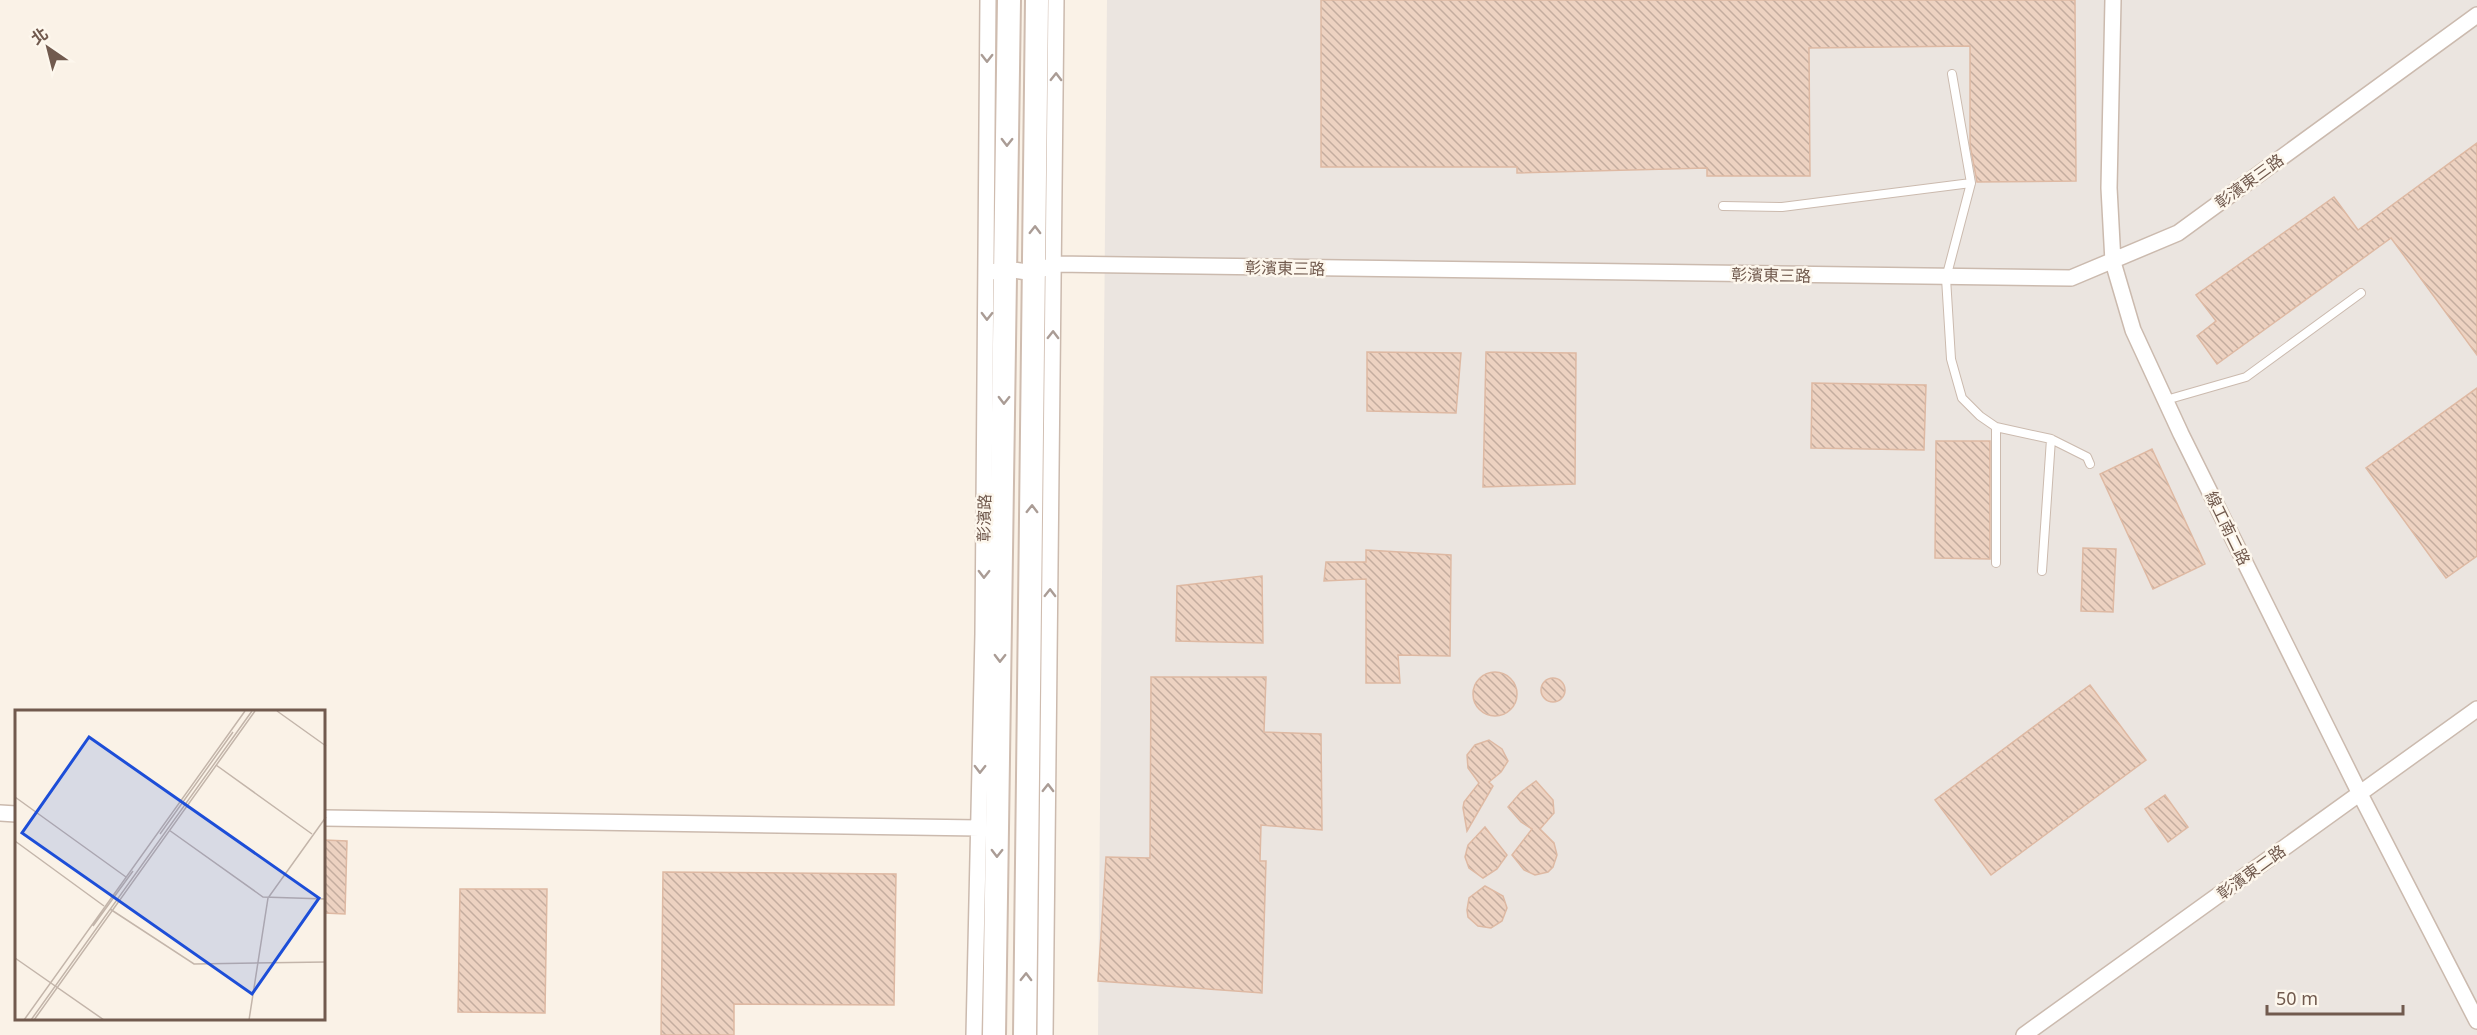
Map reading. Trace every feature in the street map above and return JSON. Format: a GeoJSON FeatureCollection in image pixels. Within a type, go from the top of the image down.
{"type":"FeatureCollection","features":[{"type":"Feature","properties":{"kind":"street","name":"彰濱路"},"geometry":{"type":"LineString","coordinates":[[987,0],[996,271],[994,1035]]}},
{"type":"Feature","properties":{"kind":"street","name":"彰濱路"},"geometry":{"type":"LineString","coordinates":[[974,1035],[996,271],[1009,0]]}},
{"type":"Feature","properties":{"kind":"street"},"geometry":{"type":"LineString","coordinates":[[1037,0],[1044,268],[1045,1035]]}},
{"type":"Feature","properties":{"kind":"street"},"geometry":{"type":"LineString","coordinates":[[1025,1035],[1044,268],[1056,0]]}},
{"type":"Feature","properties":{"kind":"street","name":"線工南二路"},"geometry":{"type":"LineString","coordinates":[[2113,0],[2109,188],[2114,262],[2133,330],[2360,794],[2477,1021]]}},
{"type":"Feature","properties":{"kind":"street","name":"彰濱東三路"},"geometry":{"type":"LineString","coordinates":[[996,271],[1044,268],[2071,278],[2114,262],[2178,233],[2477,15]]}},
{"type":"Feature","properties":{"kind":"street","name":"彰濱東二路"},"geometry":{"type":"LineString","coordinates":[[2024,1035],[2477,709]]}},
{"type":"Feature","properties":{"kind":"street"},"geometry":{"type":"LineString","coordinates":[[0,813],[15,814]]}},
{"type":"Feature","properties":{"kind":"street"},"geometry":{"type":"LineString","coordinates":[[326,818],[979,828]]}},
{"type":"Feature","properties":{"kind":"lane"},"geometry":{"type":"LineString","coordinates":[[1952,74],[1971,183],[1946,278],[1951,359],[1962,398],[1995,427],[2051,439],[2086,457],[2090,464]]}},
{"type":"Feature","properties":{"kind":"lane"},"geometry":{"type":"LineString","coordinates":[[1722,206],[1782,207],[1971,183]]}},
{"type":"Feature","properties":{"kind":"lane"},"geometry":{"type":"LineString","coordinates":[[2166,400],[2246,377],[2361,293]]}},
{"type":"Feature","properties":{"kind":"lane"},"geometry":{"type":"LineString","coordinates":[[1995,427],[1996,563]]}},
{"type":"Feature","properties":{"kind":"lane"},"geometry":{"type":"LineString","coordinates":[[2043,571],[2051,439]]}},
{"type":"Feature","properties":{"kind":"shaded area"},"geometry":{"type":"Polygon","coordinates":[[[1107,0],[2477,0],[2477,1035],[1098,1035],[1107,0]]]}},
{"type":"Feature","properties":{"kind":"building"},"geometry":{"type":"Polygon","coordinates":[[[1321,0],[2075,0],[2076,181],[1977,182],[1970,145],[1970,46],[1809,48],[1810,176],[1707,176],[1707,168],[1517,173],[1517,167],[1321,167],[1321,0]]]}},
{"type":"Feature","properties":{"kind":"building"},"geometry":{"type":"Polygon","coordinates":[[[2477,143],[2477,355],[2391,238],[2217,364],[2197,336],[2216,321],[2196,295],[2334,197],[2358,230],[2477,143]]]}},
{"type":"Feature","properties":{"kind":"building"},"geometry":{"type":"Polygon","coordinates":[[[1367,352],[1461,353],[1456,413],[1367,411],[1367,352]]]}},
{"type":"Feature","properties":{"kind":"building"},"geometry":{"type":"Polygon","coordinates":[[[1486,352],[1576,353],[1575,484],[1483,487],[1486,352]]]}},
{"type":"Feature","properties":{"kind":"building"},"geometry":{"type":"Polygon","coordinates":[[[1812,383],[1926,385],[1924,450],[1811,448],[1812,383]]]}},
{"type":"Feature","properties":{"kind":"building"},"geometry":{"type":"Polygon","coordinates":[[[2477,388],[2477,556],[2446,578],[2366,468],[2477,388]]]}},
{"type":"Feature","properties":{"kind":"building"},"geometry":{"type":"Polygon","coordinates":[[[1936,441],[1990,441],[1990,559],[1935,558],[1936,441]]]}},
{"type":"Feature","properties":{"kind":"building"},"geometry":{"type":"Polygon","coordinates":[[[2152,449],[2205,564],[2153,589],[2100,474],[2152,449]]]}},
{"type":"Feature","properties":{"kind":"building"},"geometry":{"type":"Polygon","coordinates":[[[2083,548],[2116,549],[2113,612],[2081,611],[2083,548]]]}},
{"type":"Feature","properties":{"kind":"building"},"geometry":{"type":"Polygon","coordinates":[[[1366,550],[1451,555],[1450,656],[1398,655],[1400,683],[1366,683],[1366,579],[1324,581],[1326,562],[1366,562],[1366,550]]]}},
{"type":"Feature","properties":{"kind":"building"},"geometry":{"type":"Polygon","coordinates":[[[1262,576],[1263,643],[1176,641],[1177,586],[1262,576]]]}},
{"type":"Feature","properties":{"kind":"building"},"geometry":{"type":"Polygon","coordinates":[[[1495,672],[1510,679],[1517,694],[1510,709],[1495,716],[1480,709],[1473,694],[1480,679],[1495,672]]]}},
{"type":"Feature","properties":{"kind":"building"},"geometry":{"type":"Polygon","coordinates":[[[1151,677],[1266,677],[1264,732],[1321,734],[1322,830],[1261,825],[1260,861],[1266,861],[1262,993],[1098,981],[1106,857],[1150,858],[1151,677]]]}},
{"type":"Feature","properties":{"kind":"building"},"geometry":{"type":"Polygon","coordinates":[[[1553,678],[1561,682],[1565,690],[1561,698],[1553,702],[1545,698],[1541,690],[1545,682],[1553,678]]]}},
{"type":"Feature","properties":{"kind":"building"},"geometry":{"type":"Polygon","coordinates":[[[2090,685],[2146,760],[1991,875],[1935,800],[2090,685]]]}},
{"type":"Feature","properties":{"kind":"building"},"geometry":{"type":"Polygon","coordinates":[[[1489,740],[1502,749],[1508,761],[1501,772],[1489,782],[1493,786],[1467,831],[1464,802],[1479,783],[1468,768],[1467,755],[1475,745],[1489,740]]]}},
{"type":"Feature","properties":{"kind":"building"},"geometry":{"type":"Polygon","coordinates":[[[1536,781],[1553,800],[1554,813],[1540,829],[1554,843],[1557,855],[1553,867],[1548,872],[1535,875],[1524,870],[1512,855],[1532,829],[1521,822],[1508,807],[1521,792],[1536,781]]]}},
{"type":"Feature","properties":{"kind":"building"},"geometry":{"type":"Polygon","coordinates":[[[2165,795],[2188,827],[2168,842],[2145,809],[2165,795]]]}},
{"type":"Feature","properties":{"kind":"building"},"geometry":{"type":"Polygon","coordinates":[[[1485,827],[1507,855],[1497,869],[1483,878],[1469,868],[1465,857],[1468,845],[1485,827]]]}},
{"type":"Feature","properties":{"kind":"building"},"geometry":{"type":"Polygon","coordinates":[[[326,840],[347,841],[345,914],[326,913],[326,840]]]}},
{"type":"Feature","properties":{"kind":"building"},"geometry":{"type":"Polygon","coordinates":[[[663,872],[896,874],[894,1005],[734,1004],[734,1035],[661,1035],[663,872]]]}},
{"type":"Feature","properties":{"kind":"building"},"geometry":{"type":"Polygon","coordinates":[[[1485,886],[1503,896],[1507,908],[1502,921],[1491,928],[1478,926],[1468,917],[1467,910],[1469,898],[1485,886]]]}},
{"type":"Feature","properties":{"kind":"building"},"geometry":{"type":"Polygon","coordinates":[[[460,889],[547,889],[545,1013],[458,1012],[460,889]]]}}]}
